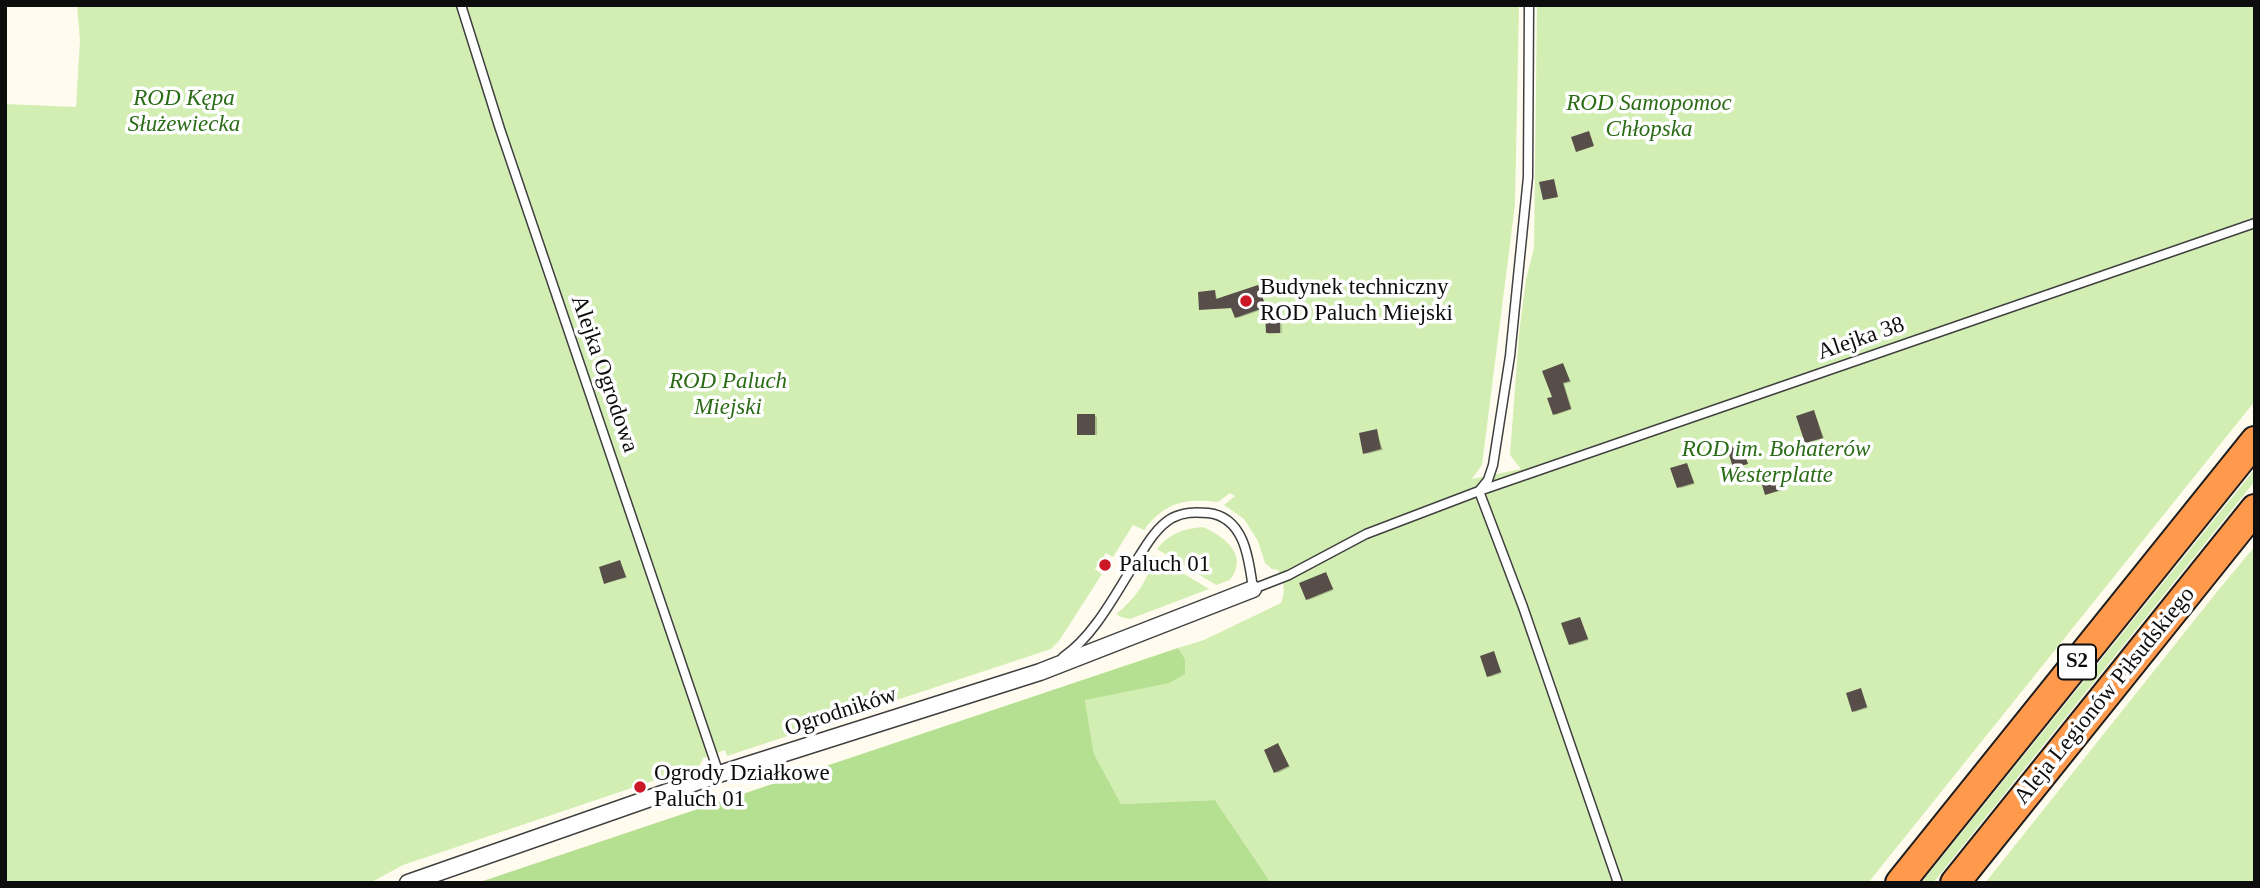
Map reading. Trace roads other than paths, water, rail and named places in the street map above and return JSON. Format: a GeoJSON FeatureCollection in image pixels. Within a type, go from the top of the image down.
{"type":"FeatureCollection","features":[{"type":"Feature","properties":{"kind":"highway","name":"Aleja Legionów Piłsudskiego"},"geometry":{"type":"LineString","coordinates":[[1900,883],[2255,440]]}},
{"type":"Feature","properties":{"kind":"highway","name":"Aleja Legionów Piłsudskiego"},"geometry":{"type":"LineString","coordinates":[[1955,883],[2255,509]]}},
{"type":"Feature","properties":{"kind":"street","name":"Ogrodników"},"geometry":{"type":"LineString","coordinates":[[408,883],[719,774],[1040,672],[1253,589]]}},
{"type":"Feature","properties":{"kind":"lane","name":"Alejka Ogrodowa"},"geometry":{"type":"LineString","coordinates":[[461,5],[504,142],[719,774]]}},
{"type":"Feature","properties":{"kind":"lane"},"geometry":{"type":"LineString","coordinates":[[1529,5],[1528,177],[1511,346],[1493,466],[1488,480],[1479,491],[1523,607],[1618,883]]}},
{"type":"Feature","properties":{"kind":"lane","name":"Alejka 38"},"geometry":{"type":"LineString","coordinates":[[1284,577],[1366,534],[1479,491],[2255,223]]}},
{"type":"Feature","properties":{"kind":"lane"},"geometry":{"type":"LineString","coordinates":[[1040,672],[1067,655],[1087,636],[1152,536],[1169,520],[1189,511],[1214,514],[1237,530],[1247,550],[1253,589]]}},
{"type":"Feature","properties":{"kind":"lane","name":"Ogrodników"},"geometry":{"type":"LineString","coordinates":[[1253,589],[1284,577]]}},
{"type":"Feature","properties":{"kind":"place","name":"Budynek techniczny ROD Paluch Miejski"},"geometry":{"type":"Point","coordinates":[1246,301]}},
{"type":"Feature","properties":{"kind":"place","name":"Paluch 01"},"geometry":{"type":"Point","coordinates":[1105,565]}},
{"type":"Feature","properties":{"kind":"place","name":"Ogrody Działkowe Paluch 01"},"geometry":{"type":"Point","coordinates":[640,787]}},
{"type":"Feature","properties":{"kind":"park label","name":"ROD Kępa Służewiecka"},"geometry":{"type":"Point","coordinates":[184,112]}},
{"type":"Feature","properties":{"kind":"park label","name":"ROD Samopomoc Chłopska"},"geometry":{"type":"Point","coordinates":[1649,117]}},
{"type":"Feature","properties":{"kind":"park label","name":"ROD Paluch Miejski"},"geometry":{"type":"Point","coordinates":[728,395]}},
{"type":"Feature","properties":{"kind":"park label","name":"ROD im. Bohaterów Westerplatte"},"geometry":{"type":"Point","coordinates":[1776,463]}}]}
